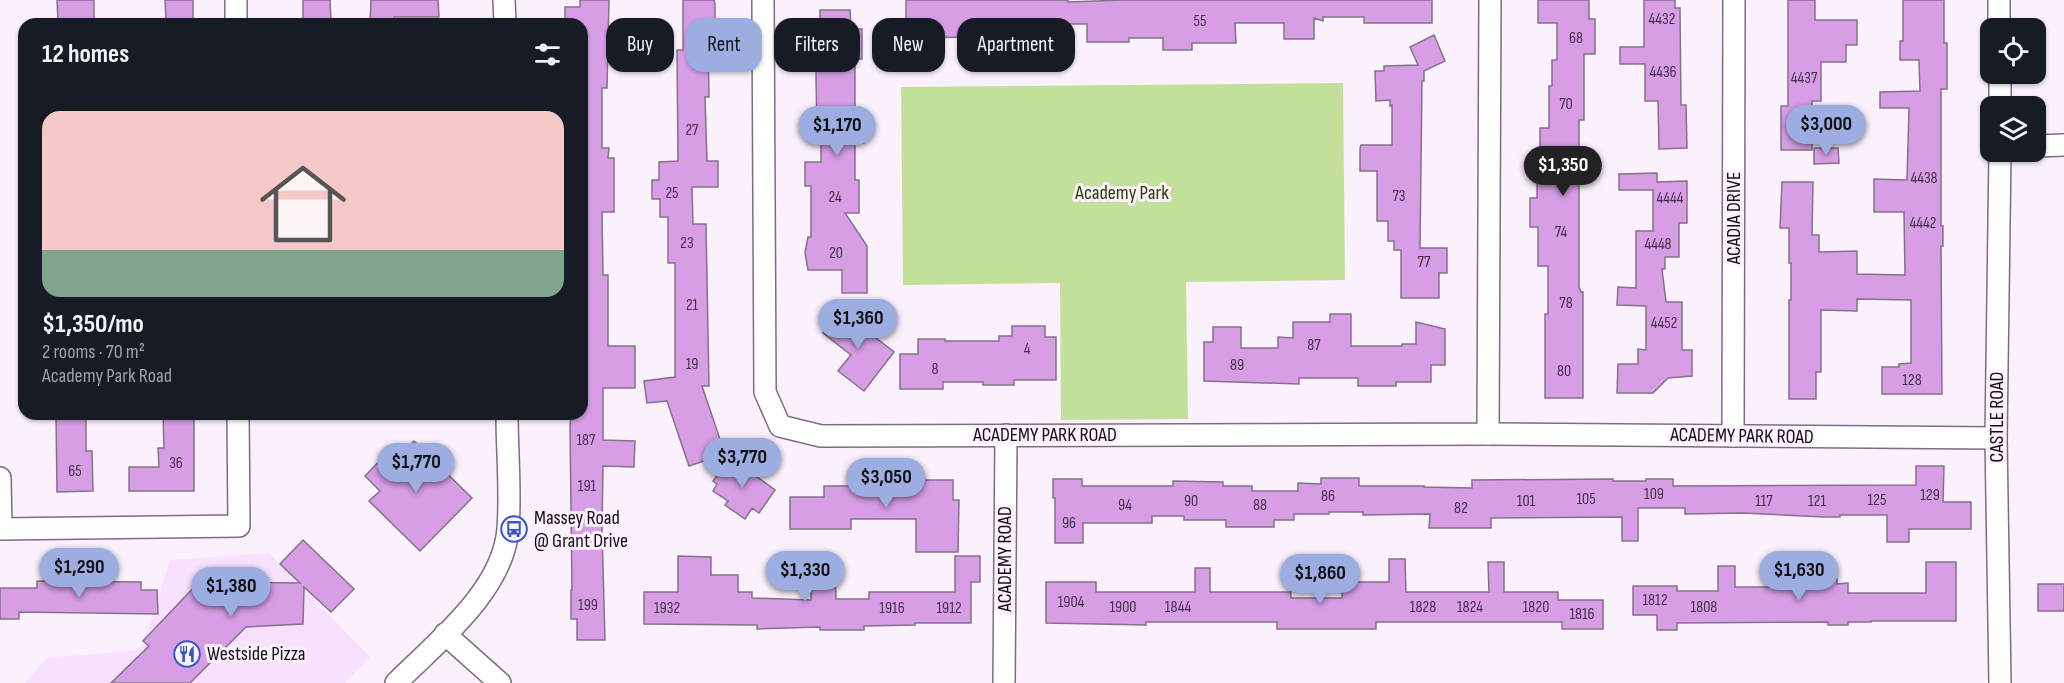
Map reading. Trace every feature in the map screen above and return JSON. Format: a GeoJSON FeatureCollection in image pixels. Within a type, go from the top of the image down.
{"type":"FeatureCollection","features":[{"type":"Feature","properties":{"kind":"street"},"geometry":{"type":"LineString","coordinates":[[236,0],[236,18]]}},
{"type":"Feature","properties":{"kind":"street"},"geometry":{"type":"LineString","coordinates":[[504,0],[505,18]]}},
{"type":"Feature","properties":{"kind":"street","name":"ACADEMY PARK ROAD"},"geometry":{"type":"LineString","coordinates":[[763,0],[765,392],[780,426],[821,436],[1488,434],[1996,438]]}},
{"type":"Feature","properties":{"kind":"street"},"geometry":{"type":"LineString","coordinates":[[1488,434],[1490,0]]}},
{"type":"Feature","properties":{"kind":"street","name":"ACADIA DRIVE"},"geometry":{"type":"LineString","coordinates":[[1733,436],[1734,0]]}},
{"type":"Feature","properties":{"kind":"street"},"geometry":{"type":"LineString","coordinates":[[1999,0],[1999,18]]}},
{"type":"Feature","properties":{"kind":"street"},"geometry":{"type":"LineString","coordinates":[[2046,146],[2064,146]]}},
{"type":"Feature","properties":{"kind":"street","name":"CASTLE ROAD"},"geometry":{"type":"LineString","coordinates":[[2000,162],[1996,438],[2000,683]]}},
{"type":"Feature","properties":{"kind":"street"},"geometry":{"type":"LineString","coordinates":[[0,478],[1,530],[239,526],[238,420]]}},
{"type":"Feature","properties":{"kind":"street"},"geometry":{"type":"LineString","coordinates":[[396,683],[482,596],[499,565],[508,532],[507,420]]}},
{"type":"Feature","properties":{"kind":"street","name":"ACADEMY ROAD"},"geometry":{"type":"LineString","coordinates":[[1004,683],[1006,435]]}},
{"type":"Feature","properties":{"kind":"street"},"geometry":{"type":"LineString","coordinates":[[445,634],[500,683]]}},
{"type":"Feature","properties":{"kind":"shaded area"},"geometry":{"type":"Polygon","coordinates":[[[269,553],[370,657],[345,683],[25,683],[47,658],[141,650],[170,560],[269,553]]]}},
{"type":"Feature","properties":{"kind":"green space","name":"Academy Park"},"geometry":{"type":"Polygon","coordinates":[[[1343,83],[1345,280],[1186,282],[1188,419],[1061,420],[1060,283],[903,285],[901,87],[1343,83]]]}},
{"type":"Feature","properties":{"kind":"building"},"geometry":{"type":"Polygon","coordinates":[[[57,0],[94,0],[94,18],[58,18],[57,0]]]}},
{"type":"Feature","properties":{"kind":"building"},"geometry":{"type":"Polygon","coordinates":[[[165,0],[193,0],[193,18],[166,18],[165,0]]]}},
{"type":"Feature","properties":{"kind":"building"},"geometry":{"type":"Polygon","coordinates":[[[303,0],[330,0],[331,18],[303,18],[303,0]]]}},
{"type":"Feature","properties":{"kind":"building"},"geometry":{"type":"Polygon","coordinates":[[[371,0],[438,0],[439,17],[370,18],[371,0]]]}},
{"type":"Feature","properties":{"kind":"building"},"geometry":{"type":"Polygon","coordinates":[[[580,0],[609,0],[609,18],[606,18],[607,88],[602,88],[602,148],[609,148],[608,158],[614,158],[614,212],[602,212],[603,275],[608,275],[608,346],[635,346],[635,388],[603,388],[603,440],[635,441],[634,467],[603,466],[605,640],[577,640],[577,619],[571,619],[570,420],[588,420],[588,18],[565,18],[565,7],[580,7],[580,0]]]}},
{"type":"Feature","properties":{"kind":"building"},"geometry":{"type":"Polygon","coordinates":[[[683,0],[714,0],[715,18],[686,18],[686,72],[709,72],[709,97],[705,97],[707,161],[718,161],[718,187],[692,187],[693,224],[706,224],[709,386],[702,386],[725,454],[689,466],[667,401],[647,403],[644,381],[675,377],[675,263],[668,263],[668,217],[660,217],[660,199],[652,199],[652,180],[659,180],[659,162],[678,161],[677,50],[683,50],[683,0]]]}},
{"type":"Feature","properties":{"kind":"building"},"geometry":{"type":"Polygon","coordinates":[[[906,0],[1068,0],[1068,2],[1432,0],[1432,23],[1364,23],[1364,17],[1323,17],[1323,21],[1314,18],[1314,39],[1284,39],[1284,23],[1235,23],[1236,43],[1192,43],[1192,50],[1163,50],[1163,38],[1129,38],[1129,42],[1087,42],[1087,24],[1075,24],[1075,18],[957,18],[957,37],[945,37],[945,18],[906,18],[906,0]]]}},
{"type":"Feature","properties":{"kind":"building"},"geometry":{"type":"Polygon","coordinates":[[[1538,0],[1589,0],[1589,19],[1595,19],[1595,54],[1584,54],[1584,120],[1579,120],[1579,287],[1583,292],[1583,398],[1545,398],[1545,314],[1548,314],[1548,266],[1538,266],[1538,227],[1530,227],[1530,198],[1537,198],[1537,172],[1540,172],[1540,128],[1549,128],[1549,86],[1552,86],[1552,60],[1557,60],[1557,23],[1538,23],[1538,0]]]}},
{"type":"Feature","properties":{"kind":"building"},"geometry":{"type":"Polygon","coordinates":[[[1644,0],[1675,0],[1675,8],[1680,8],[1681,105],[1686,105],[1687,148],[1659,149],[1658,101],[1645,101],[1645,64],[1620,64],[1620,47],[1644,47],[1644,0]]]}},
{"type":"Feature","properties":{"kind":"building"},"geometry":{"type":"Polygon","coordinates":[[[1788,0],[1815,0],[1815,20],[1857,20],[1857,45],[1846,45],[1846,62],[1821,62],[1821,101],[1812,101],[1812,150],[1781,150],[1781,106],[1788,106],[1788,0]]]}},
{"type":"Feature","properties":{"kind":"building"},"geometry":{"type":"Polygon","coordinates":[[[1903,0],[1944,0],[1947,89],[1941,89],[1942,394],[1882,394],[1882,367],[1899,367],[1899,364],[1911,363],[1911,300],[1857,299],[1857,311],[1821,310],[1821,372],[1816,372],[1816,399],[1789,399],[1791,263],[1789,263],[1789,228],[1780,228],[1782,182],[1813,182],[1812,235],[1819,235],[1819,252],[1857,251],[1857,274],[1905,275],[1904,212],[1874,212],[1874,179],[1907,180],[1909,108],[1880,108],[1880,92],[1920,91],[1919,60],[1900,60],[1900,41],[1903,41],[1903,0]]]}},
{"type":"Feature","properties":{"kind":"building"},"geometry":{"type":"Polygon","coordinates":[[[820,10],[850,10],[850,18],[820,18],[820,10]]]}},
{"type":"Feature","properties":{"kind":"building"},"geometry":{"type":"Polygon","coordinates":[[[860,29],[862,29],[862,59],[860,59],[860,29]]]}},
{"type":"Feature","properties":{"kind":"building"},"geometry":{"type":"Polygon","coordinates":[[[1434,35],[1445,61],[1424,71],[1424,81],[1422,81],[1420,248],[1447,248],[1447,273],[1439,273],[1439,298],[1401,298],[1401,250],[1394,250],[1394,241],[1388,241],[1388,221],[1377,221],[1377,171],[1360,171],[1360,148],[1361,145],[1392,145],[1392,105],[1390,106],[1390,100],[1376,101],[1375,71],[1384,71],[1384,66],[1418,65],[1410,47],[1434,35]]]}},
{"type":"Feature","properties":{"kind":"building"},"geometry":{"type":"Polygon","coordinates":[[[816,72],[855,72],[855,126],[864,126],[864,143],[855,143],[855,180],[859,180],[859,213],[845,213],[867,246],[867,293],[842,293],[842,270],[808,270],[805,253],[808,237],[811,237],[811,186],[805,186],[805,162],[821,162],[821,128],[817,128],[816,72]]]}},
{"type":"Feature","properties":{"kind":"building"},"geometry":{"type":"Polygon","coordinates":[[[1814,148],[1838,148],[1839,163],[1814,164],[1814,148]]]}},
{"type":"Feature","properties":{"kind":"building"},"geometry":{"type":"Polygon","coordinates":[[[1657,173],[1657,182],[1687,181],[1687,223],[1679,223],[1679,257],[1665,257],[1665,269],[1662,269],[1666,302],[1682,302],[1682,350],[1692,350],[1692,376],[1668,378],[1653,393],[1617,393],[1618,364],[1638,364],[1638,349],[1646,350],[1646,306],[1617,305],[1618,287],[1636,288],[1636,231],[1653,231],[1653,190],[1619,190],[1619,174],[1657,173]]]}},
{"type":"Feature","properties":{"kind":"building"},"geometry":{"type":"Polygon","coordinates":[[[840,310],[894,352],[864,391],[838,371],[851,355],[823,333],[840,310]]]}},
{"type":"Feature","properties":{"kind":"building"},"geometry":{"type":"Polygon","coordinates":[[[1330,314],[1351,314],[1351,346],[1416,344],[1416,322],[1445,329],[1445,365],[1431,365],[1431,382],[1396,382],[1396,386],[1358,386],[1358,378],[1299,378],[1299,384],[1204,381],[1204,342],[1213,342],[1213,327],[1241,327],[1241,348],[1278,348],[1278,337],[1293,338],[1293,322],[1330,322],[1330,314]]]}},
{"type":"Feature","properties":{"kind":"building"},"geometry":{"type":"Polygon","coordinates":[[[1012,326],[1045,326],[1045,337],[1056,337],[1056,380],[1014,380],[1014,385],[943,382],[943,389],[900,389],[900,354],[918,354],[918,339],[999,341],[999,336],[1012,336],[1012,326]]]}},
{"type":"Feature","properties":{"kind":"building"},"geometry":{"type":"Polygon","coordinates":[[[56,420],[86,420],[86,451],[92,451],[93,491],[57,492],[56,420]]]}},
{"type":"Feature","properties":{"kind":"building"},"geometry":{"type":"Polygon","coordinates":[[[163,420],[194,420],[194,491],[129,491],[129,467],[159,467],[158,448],[164,448],[163,420]]]}},
{"type":"Feature","properties":{"kind":"building"},"geometry":{"type":"Polygon","coordinates":[[[414,441],[472,498],[420,551],[369,501],[380,491],[365,476],[388,452],[395,460],[414,441]]]}},
{"type":"Feature","properties":{"kind":"building"},"geometry":{"type":"Polygon","coordinates":[[[730,457],[775,490],[759,513],[752,508],[745,519],[725,505],[728,501],[713,491],[717,484],[713,481],[730,457]]]}},
{"type":"Feature","properties":{"kind":"building"},"geometry":{"type":"Polygon","coordinates":[[[1916,466],[1944,466],[1943,502],[1971,502],[1971,529],[1909,529],[1909,542],[1887,542],[1887,515],[1824,517],[1743,513],[1685,514],[1685,508],[1638,508],[1638,541],[1622,541],[1622,517],[1491,518],[1491,528],[1429,528],[1430,514],[1363,515],[1363,512],[1329,512],[1329,514],[1294,514],[1294,520],[1274,520],[1274,527],[1226,527],[1226,520],[1184,520],[1184,516],[1152,516],[1152,523],[1083,523],[1083,543],[1055,543],[1053,479],[1082,479],[1082,486],[1173,486],[1173,481],[1223,482],[1223,486],[1252,486],[1252,491],[1298,491],[1298,483],[1321,484],[1321,478],[1359,478],[1359,486],[1472,488],[1472,480],[1613,479],[1613,481],[1646,481],[1646,479],[1673,479],[1673,486],[1916,485],[1916,466]]]}},
{"type":"Feature","properties":{"kind":"building"},"geometry":{"type":"Polygon","coordinates":[[[859,480],[953,480],[953,500],[959,500],[958,552],[916,552],[916,519],[851,519],[851,529],[790,529],[790,497],[824,497],[824,486],[859,486],[859,480]]]}},
{"type":"Feature","properties":{"kind":"building"},"geometry":{"type":"Polygon","coordinates":[[[303,540],[354,589],[331,612],[304,587],[303,624],[246,627],[190,683],[111,683],[149,646],[143,641],[199,582],[300,583],[280,564],[303,540]]]}},
{"type":"Feature","properties":{"kind":"building"},"geometry":{"type":"Polygon","coordinates":[[[678,556],[711,557],[711,575],[738,575],[738,592],[752,592],[752,598],[811,600],[811,564],[835,564],[836,599],[869,599],[869,592],[955,592],[955,556],[980,556],[980,582],[971,582],[971,623],[864,626],[864,630],[820,630],[820,627],[757,629],[757,625],[644,624],[644,592],[678,592],[678,556]]]}},
{"type":"Feature","properties":{"kind":"building"},"geometry":{"type":"Polygon","coordinates":[[[1389,559],[1405,559],[1406,592],[1489,592],[1488,562],[1504,562],[1504,592],[1558,592],[1558,600],[1603,600],[1603,629],[1562,629],[1562,622],[1376,622],[1376,629],[1277,629],[1277,622],[1146,622],[1146,625],[1046,623],[1046,582],[1096,582],[1096,592],[1195,592],[1195,568],[1210,568],[1210,592],[1291,592],[1291,598],[1342,598],[1342,582],[1389,582],[1389,559]]]}},
{"type":"Feature","properties":{"kind":"building"},"geometry":{"type":"Polygon","coordinates":[[[1926,562],[1956,562],[1956,621],[1871,621],[1848,622],[1848,625],[1828,625],[1828,622],[1677,623],[1677,630],[1657,630],[1657,615],[1633,615],[1633,586],[1677,586],[1677,591],[1718,591],[1718,566],[1735,566],[1735,587],[1794,587],[1794,580],[1837,579],[1837,584],[1848,583],[1848,593],[1926,593],[1926,562]]]}},
{"type":"Feature","properties":{"kind":"building"},"geometry":{"type":"Polygon","coordinates":[[[37,581],[141,582],[141,590],[157,590],[158,614],[19,612],[19,619],[0,619],[0,588],[37,588],[37,581]]]}},
{"type":"Feature","properties":{"kind":"building"},"geometry":{"type":"Polygon","coordinates":[[[2038,584],[2064,584],[2064,611],[2038,611],[2038,584]]]}},
{"type":"Feature","properties":{"kind":"place","name":"Massey Road @ Grant Drive"},"geometry":{"type":"Point","coordinates":[514,529]}},
{"type":"Feature","properties":{"kind":"place","name":"Westside Pizza"},"geometry":{"type":"Point","coordinates":[187,654]}}]}
